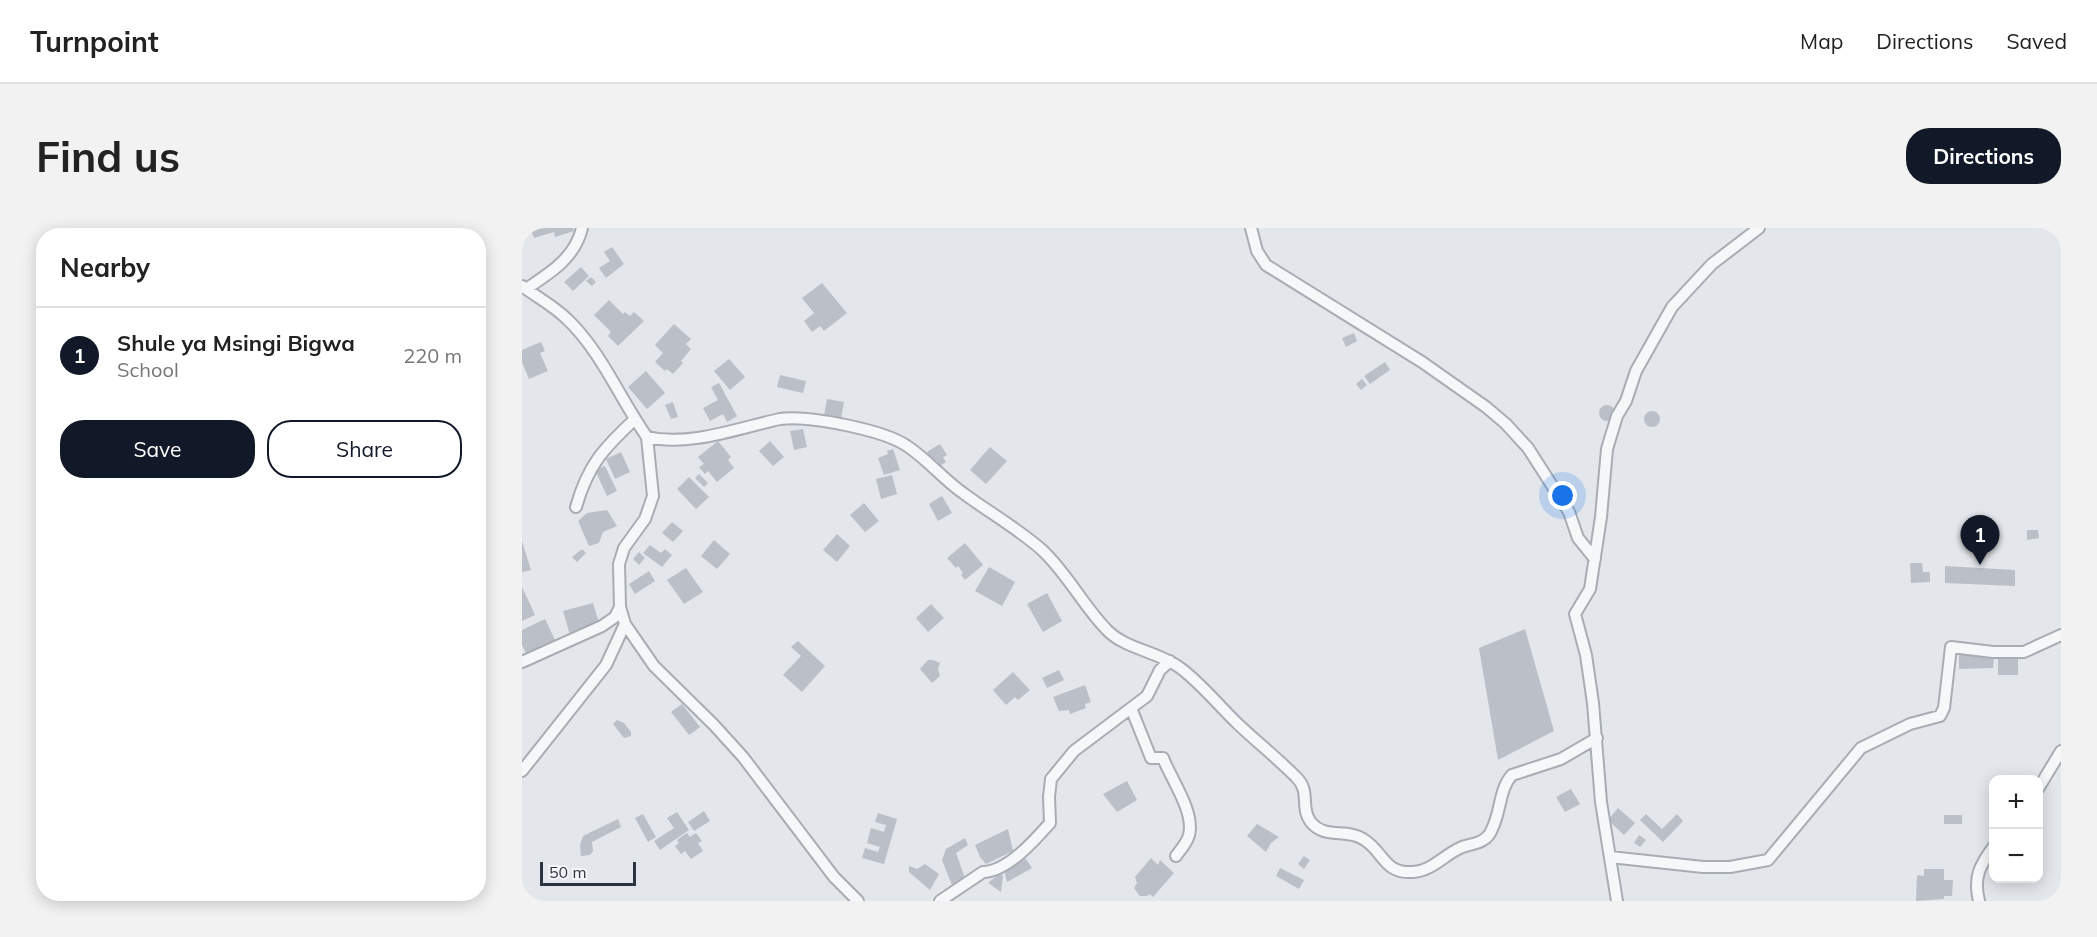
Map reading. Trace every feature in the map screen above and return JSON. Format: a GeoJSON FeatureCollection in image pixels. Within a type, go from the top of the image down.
{"type":"FeatureCollection","features":[{"type":"Feature","properties":{"kind":"street"},"geometry":{"type":"LineString","coordinates":[[582,228],[567,259],[524,288],[560,312],[575,326],[647,437],[653,496],[645,519],[621,555],[620,607],[625,624],[654,666],[743,757],[834,877],[855,900]]}},
{"type":"Feature","properties":{"kind":"street"},"geometry":{"type":"LineString","coordinates":[[1251,228],[1257,250],[1266,266],[1422,362],[1506,424],[1528,448],[1569,512],[1578,538],[1595,559]]}},
{"type":"Feature","properties":{"kind":"street"},"geometry":{"type":"LineString","coordinates":[[1617,901],[1602,802],[1597,738],[1586,655],[1575,614],[1590,589],[1607,449],[1617,416],[1626,401],[1636,371],[1672,308],[1712,264],[1759,228]]}},
{"type":"Feature","properties":{"kind":"street"},"geometry":{"type":"LineString","coordinates":[[647,437],[662,440],[701,437],[780,418],[793,418],[836,424],[897,440],[916,453],[959,491],[1041,549],[1071,582],[1107,631],[1120,640],[1170,661],[1189,676],[1302,783],[1308,816],[1320,831],[1345,832],[1363,838],[1389,866],[1396,870],[1414,872],[1428,868],[1458,848],[1482,842],[1493,829],[1503,794],[1512,775],[1561,759],[1597,738]]}},
{"type":"Feature","properties":{"kind":"street"},"geometry":{"type":"LineString","coordinates":[[576,507],[598,456],[635,419]]}},
{"type":"Feature","properties":{"kind":"street"},"geometry":{"type":"LineString","coordinates":[[522,662],[602,626],[615,616],[620,607]]}},
{"type":"Feature","properties":{"kind":"street"},"geometry":{"type":"LineString","coordinates":[[522,771],[606,664],[625,624]]}},
{"type":"Feature","properties":{"kind":"street"},"geometry":{"type":"LineString","coordinates":[[1610,857],[1702,867],[1730,867],[1767,860],[1861,748],[1910,724],[1940,716],[1944,708],[1951,647],[1993,652],[2024,652],[2061,635]]}},
{"type":"Feature","properties":{"kind":"street"},"geometry":{"type":"LineString","coordinates":[[940,901],[983,872],[991,872],[1018,855],[1030,844],[1050,823],[1051,779],[1074,751],[1147,696],[1160,670],[1170,661]]}},
{"type":"Feature","properties":{"kind":"street"},"geometry":{"type":"LineString","coordinates":[[1131,708],[1151,758],[1163,758],[1188,813],[1189,837],[1176,856]]}},
{"type":"Feature","properties":{"kind":"street"},"geometry":{"type":"LineString","coordinates":[[2043,781],[2061,751]]}},
{"type":"Feature","properties":{"kind":"street"},"geometry":{"type":"LineString","coordinates":[[1979,901],[1976,888],[1980,864],[1989,852]]}},
{"type":"Feature","properties":{"kind":"building"},"geometry":{"type":"Polygon","coordinates":[[[530,228],[573,228],[574,231],[555,237],[554,232],[534,238],[530,228]]]}},
{"type":"Feature","properties":{"kind":"building"},"geometry":{"type":"Polygon","coordinates":[[[612,247],[624,264],[606,278],[599,268],[610,261],[604,252],[612,247]]]}},
{"type":"Feature","properties":{"kind":"building"},"geometry":{"type":"Polygon","coordinates":[[[581,267],[589,276],[573,291],[564,282],[581,267]]]}},
{"type":"Feature","properties":{"kind":"building"},"geometry":{"type":"Polygon","coordinates":[[[591,277],[596,282],[592,286],[586,281],[591,277]]]}},
{"type":"Feature","properties":{"kind":"building"},"geometry":{"type":"Polygon","coordinates":[[[822,283],[847,313],[824,331],[820,326],[812,332],[804,321],[814,313],[802,298],[822,283]]]}},
{"type":"Feature","properties":{"kind":"building"},"geometry":{"type":"Polygon","coordinates":[[[609,300],[623,314],[625,312],[630,316],[634,312],[644,321],[618,346],[608,336],[611,332],[594,315],[609,300]]]}},
{"type":"Feature","properties":{"kind":"building"},"geometry":{"type":"Polygon","coordinates":[[[674,324],[691,339],[686,344],[691,349],[673,374],[667,369],[665,371],[655,362],[663,353],[655,345],[674,324]]]}},
{"type":"Feature","properties":{"kind":"building"},"geometry":{"type":"Polygon","coordinates":[[[1354,333],[1357,341],[1346,347],[1342,338],[1354,333]]]}},
{"type":"Feature","properties":{"kind":"building"},"geometry":{"type":"Polygon","coordinates":[[[541,342],[545,351],[540,353],[548,371],[529,379],[522,362],[522,350],[541,342]]]}},
{"type":"Feature","properties":{"kind":"building"},"geometry":{"type":"Polygon","coordinates":[[[729,359],[745,377],[730,390],[714,371],[729,359]]]}},
{"type":"Feature","properties":{"kind":"building"},"geometry":{"type":"Polygon","coordinates":[[[1385,362],[1390,370],[1370,384],[1364,376],[1385,362]]]}},
{"type":"Feature","properties":{"kind":"building"},"geometry":{"type":"Polygon","coordinates":[[[646,371],[665,393],[647,409],[628,387],[646,371]]]}},
{"type":"Feature","properties":{"kind":"building"},"geometry":{"type":"Polygon","coordinates":[[[780,375],[806,381],[803,393],[777,387],[780,375]]]}},
{"type":"Feature","properties":{"kind":"building"},"geometry":{"type":"Polygon","coordinates":[[[1362,379],[1367,385],[1361,390],[1356,384],[1362,379]]]}},
{"type":"Feature","properties":{"kind":"building"},"geometry":{"type":"Polygon","coordinates":[[[719,383],[737,416],[727,422],[723,414],[710,421],[703,408],[718,400],[711,387],[719,383]]]}},
{"type":"Feature","properties":{"kind":"building"},"geometry":{"type":"Polygon","coordinates":[[[827,399],[844,402],[841,419],[824,416],[827,399]]]}},
{"type":"Feature","properties":{"kind":"building"},"geometry":{"type":"Polygon","coordinates":[[[673,402],[678,417],[671,419],[665,405],[673,402]]]}},
{"type":"Feature","properties":{"kind":"building"},"geometry":{"type":"Polygon","coordinates":[[[1607,405],[1613,407],[1615,413],[1613,419],[1607,421],[1601,419],[1599,413],[1601,407],[1607,405]]]}},
{"type":"Feature","properties":{"kind":"building"},"geometry":{"type":"Polygon","coordinates":[[[1649,411],[1655,411],[1660,419],[1658,425],[1649,427],[1644,422],[1644,416],[1649,411]]]}},
{"type":"Feature","properties":{"kind":"building"},"geometry":{"type":"Polygon","coordinates":[[[803,429],[807,447],[794,450],[790,431],[803,429]]]}},
{"type":"Feature","properties":{"kind":"building"},"geometry":{"type":"Polygon","coordinates":[[[718,441],[731,457],[728,460],[734,468],[717,482],[708,471],[705,474],[699,467],[704,464],[698,457],[718,441]]]}},
{"type":"Feature","properties":{"kind":"building"},"geometry":{"type":"Polygon","coordinates":[[[770,441],[784,457],[773,466],[759,451],[770,441]]]}},
{"type":"Feature","properties":{"kind":"building"},"geometry":{"type":"Polygon","coordinates":[[[940,444],[947,455],[943,457],[946,462],[940,466],[936,460],[933,462],[927,452],[940,444]]]}},
{"type":"Feature","properties":{"kind":"building"},"geometry":{"type":"Polygon","coordinates":[[[990,447],[1007,461],[986,484],[970,470],[990,447]]]}},
{"type":"Feature","properties":{"kind":"building"},"geometry":{"type":"Polygon","coordinates":[[[893,449],[900,470],[884,475],[878,458],[893,449]]]}},
{"type":"Feature","properties":{"kind":"building"},"geometry":{"type":"Polygon","coordinates":[[[621,452],[630,472],[615,479],[606,459],[621,452]]]}},
{"type":"Feature","properties":{"kind":"building"},"geometry":{"type":"Polygon","coordinates":[[[605,466],[617,491],[607,496],[595,470],[605,466]]]}},
{"type":"Feature","properties":{"kind":"building"},"geometry":{"type":"Polygon","coordinates":[[[699,474],[708,483],[704,487],[695,478],[699,474]]]}},
{"type":"Feature","properties":{"kind":"building"},"geometry":{"type":"Polygon","coordinates":[[[892,475],[897,494],[881,499],[876,479],[892,475]]]}},
{"type":"Feature","properties":{"kind":"building"},"geometry":{"type":"Polygon","coordinates":[[[689,477],[709,497],[696,509],[677,489],[689,477]]]}},
{"type":"Feature","properties":{"kind":"building"},"geometry":{"type":"Polygon","coordinates":[[[942,496],[952,513],[938,521],[929,504],[942,496]]]}},
{"type":"Feature","properties":{"kind":"building"},"geometry":{"type":"Polygon","coordinates":[[[864,503],[879,521],[865,532],[850,515],[864,503]]]}},
{"type":"Feature","properties":{"kind":"building"},"geometry":{"type":"Polygon","coordinates":[[[607,510],[617,526],[603,532],[599,543],[589,546],[578,521],[587,513],[607,510]]]}},
{"type":"Feature","properties":{"kind":"building"},"geometry":{"type":"Polygon","coordinates":[[[672,522],[683,531],[673,542],[662,533],[672,522]]]}},
{"type":"Feature","properties":{"kind":"building"},"geometry":{"type":"Polygon","coordinates":[[[2027,530],[2038,530],[2039,538],[2027,540],[2027,530]]]}},
{"type":"Feature","properties":{"kind":"building"},"geometry":{"type":"Polygon","coordinates":[[[837,534],[850,546],[837,562],[823,550],[837,534]]]}},
{"type":"Feature","properties":{"kind":"building"},"geometry":{"type":"Polygon","coordinates":[[[714,540],[730,554],[717,569],[701,556],[714,540]]]}},
{"type":"Feature","properties":{"kind":"building"},"geometry":{"type":"Polygon","coordinates":[[[522,541],[531,570],[522,572],[522,541]]]}},
{"type":"Feature","properties":{"kind":"building"},"geometry":{"type":"Polygon","coordinates":[[[965,543],[983,565],[965,580],[958,566],[956,568],[947,558],[965,543]]]}},
{"type":"Feature","properties":{"kind":"building"},"geometry":{"type":"Polygon","coordinates":[[[650,545],[661,553],[665,549],[672,555],[662,567],[643,553],[650,545]]]}},
{"type":"Feature","properties":{"kind":"building"},"geometry":{"type":"Polygon","coordinates":[[[582,549],[586,553],[577,562],[572,557],[582,549]]]}},
{"type":"Feature","properties":{"kind":"building"},"geometry":{"type":"Polygon","coordinates":[[[639,552],[645,558],[639,565],[633,559],[639,552]]]}},
{"type":"Feature","properties":{"kind":"building"},"geometry":{"type":"Polygon","coordinates":[[[1910,563],[1922,563],[1923,572],[1930,572],[1930,582],[1911,583],[1910,563]]]}},
{"type":"Feature","properties":{"kind":"building"},"geometry":{"type":"Polygon","coordinates":[[[1945,566],[2015,570],[2015,586],[1945,583],[1945,566]]]}},
{"type":"Feature","properties":{"kind":"building"},"geometry":{"type":"Polygon","coordinates":[[[989,567],[1015,582],[1002,606],[975,591],[989,567]]]}},
{"type":"Feature","properties":{"kind":"building"},"geometry":{"type":"Polygon","coordinates":[[[686,568],[703,592],[684,604],[667,580],[686,568]]]}},
{"type":"Feature","properties":{"kind":"building"},"geometry":{"type":"Polygon","coordinates":[[[649,571],[655,581],[635,594],[629,584],[649,571]]]}},
{"type":"Feature","properties":{"kind":"building"},"geometry":{"type":"Polygon","coordinates":[[[522,587],[535,615],[522,621],[522,587]]]}},
{"type":"Feature","properties":{"kind":"building"},"geometry":{"type":"Polygon","coordinates":[[[1047,593],[1062,621],[1043,632],[1027,604],[1047,593]]]}},
{"type":"Feature","properties":{"kind":"building"},"geometry":{"type":"Polygon","coordinates":[[[593,603],[600,626],[570,635],[563,611],[593,603]]]}},
{"type":"Feature","properties":{"kind":"building"},"geometry":{"type":"Polygon","coordinates":[[[931,604],[944,618],[928,632],[916,618],[931,604]]]}},
{"type":"Feature","properties":{"kind":"building"},"geometry":{"type":"Polygon","coordinates":[[[545,619],[556,642],[527,655],[522,645],[522,630],[545,619]]]}},
{"type":"Feature","properties":{"kind":"building"},"geometry":{"type":"Polygon","coordinates":[[[1525,629],[1554,731],[1498,760],[1479,648],[1525,629]]]}},
{"type":"Feature","properties":{"kind":"building"},"geometry":{"type":"Polygon","coordinates":[[[798,641],[825,666],[802,692],[783,675],[801,656],[791,647],[798,641]]]}},
{"type":"Feature","properties":{"kind":"building"},"geometry":{"type":"Polygon","coordinates":[[[1959,654],[1994,654],[1993,668],[1959,669],[1959,654]]]}},
{"type":"Feature","properties":{"kind":"building"},"geometry":{"type":"Polygon","coordinates":[[[1998,655],[2018,655],[2018,675],[1998,675],[1998,655]]]}},
{"type":"Feature","properties":{"kind":"building"},"geometry":{"type":"Polygon","coordinates":[[[928,660],[940,663],[938,669],[940,676],[932,683],[920,669],[928,660]]]}},
{"type":"Feature","properties":{"kind":"building"},"geometry":{"type":"Polygon","coordinates":[[[1059,670],[1064,680],[1047,688],[1042,678],[1059,670]]]}},
{"type":"Feature","properties":{"kind":"building"},"geometry":{"type":"Polygon","coordinates":[[[1013,672],[1030,690],[1018,700],[1015,697],[1006,705],[993,690],[1013,672]]]}},
{"type":"Feature","properties":{"kind":"building"},"geometry":{"type":"Polygon","coordinates":[[[1085,685],[1091,702],[1085,704],[1086,708],[1070,714],[1069,710],[1059,711],[1053,697],[1085,685]]]}},
{"type":"Feature","properties":{"kind":"building"},"geometry":{"type":"Polygon","coordinates":[[[682,704],[700,727],[689,735],[671,712],[682,704]]]}},
{"type":"Feature","properties":{"kind":"building"},"geometry":{"type":"Polygon","coordinates":[[[617,720],[624,723],[631,732],[631,736],[624,738],[613,724],[617,720]]]}},
{"type":"Feature","properties":{"kind":"building"},"geometry":{"type":"Polygon","coordinates":[[[1127,781],[1137,800],[1117,812],[1103,794],[1127,781]]]}},
{"type":"Feature","properties":{"kind":"building"},"geometry":{"type":"Polygon","coordinates":[[[1571,789],[1580,804],[1565,812],[1556,797],[1571,789]]]}},
{"type":"Feature","properties":{"kind":"building"},"geometry":{"type":"Polygon","coordinates":[[[1618,808],[1635,823],[1624,835],[1608,820],[1618,808]]]}},
{"type":"Feature","properties":{"kind":"building"},"geometry":{"type":"Polygon","coordinates":[[[704,811],[710,821],[694,831],[688,822],[704,811]]]}},
{"type":"Feature","properties":{"kind":"building"},"geometry":{"type":"Polygon","coordinates":[[[677,812],[689,830],[660,850],[654,841],[674,828],[667,818],[677,812]]]}},
{"type":"Feature","properties":{"kind":"building"},"geometry":{"type":"Polygon","coordinates":[[[878,813],[897,819],[884,864],[862,858],[865,848],[878,852],[880,847],[867,843],[871,828],[884,832],[886,825],[875,822],[878,813]]]}},
{"type":"Feature","properties":{"kind":"building"},"geometry":{"type":"Polygon","coordinates":[[[643,814],[656,837],[648,842],[635,818],[643,814]]]}},
{"type":"Feature","properties":{"kind":"building"},"geometry":{"type":"Polygon","coordinates":[[[1646,814],[1662,829],[1677,814],[1683,821],[1663,842],[1640,820],[1646,814]]]}},
{"type":"Feature","properties":{"kind":"building"},"geometry":{"type":"Polygon","coordinates":[[[1944,815],[1962,815],[1962,824],[1944,824],[1944,815]]]}},
{"type":"Feature","properties":{"kind":"building"},"geometry":{"type":"Polygon","coordinates":[[[618,819],[621,827],[592,842],[593,851],[590,855],[581,856],[580,845],[583,836],[618,819]]]}},
{"type":"Feature","properties":{"kind":"building"},"geometry":{"type":"Polygon","coordinates":[[[1257,824],[1279,837],[1271,843],[1266,852],[1247,836],[1257,824]]]}},
{"type":"Feature","properties":{"kind":"building"},"geometry":{"type":"Polygon","coordinates":[[[1008,829],[1013,851],[986,864],[975,845],[1008,829]]]}},
{"type":"Feature","properties":{"kind":"building"},"geometry":{"type":"Polygon","coordinates":[[[687,833],[690,837],[696,833],[702,841],[698,843],[703,851],[691,859],[685,851],[681,854],[675,846],[679,843],[677,840],[687,833]]]}},
{"type":"Feature","properties":{"kind":"building"},"geometry":{"type":"Polygon","coordinates":[[[1639,835],[1646,840],[1640,847],[1634,843],[1639,835]]]}},
{"type":"Feature","properties":{"kind":"building"},"geometry":{"type":"Polygon","coordinates":[[[965,838],[968,845],[956,853],[965,878],[952,885],[942,860],[946,849],[965,838]]]}},
{"type":"Feature","properties":{"kind":"building"},"geometry":{"type":"Polygon","coordinates":[[[1304,856],[1310,860],[1304,869],[1298,864],[1304,856]]]}},
{"type":"Feature","properties":{"kind":"building"},"geometry":{"type":"Polygon","coordinates":[[[1151,858],[1158,865],[1160,860],[1174,873],[1153,897],[1150,894],[1140,896],[1134,888],[1137,883],[1135,877],[1151,858]]]}},
{"type":"Feature","properties":{"kind":"building"},"geometry":{"type":"Polygon","coordinates":[[[1026,859],[1032,868],[1007,882],[1006,867],[1026,859]]]}},
{"type":"Feature","properties":{"kind":"building"},"geometry":{"type":"Polygon","coordinates":[[[925,864],[939,874],[930,890],[909,872],[909,866],[917,869],[925,864]]]}},
{"type":"Feature","properties":{"kind":"building"},"geometry":{"type":"Polygon","coordinates":[[[1280,868],[1304,880],[1299,889],[1276,876],[1280,868]]]}},
{"type":"Feature","properties":{"kind":"building"},"geometry":{"type":"Polygon","coordinates":[[[1924,869],[1944,869],[1944,880],[1953,880],[1952,896],[1944,896],[1944,899],[1916,901],[1917,875],[1924,876],[1924,869]]]}},
{"type":"Feature","properties":{"kind":"building"},"geometry":{"type":"Polygon","coordinates":[[[1000,873],[1003,876],[1001,892],[988,883],[1000,873]]]}},
{"type":"Feature","properties":{"kind":"place","name":"Shule ya Msingi Bigwa"},"geometry":{"type":"Point","coordinates":[1980,565]}}]}
